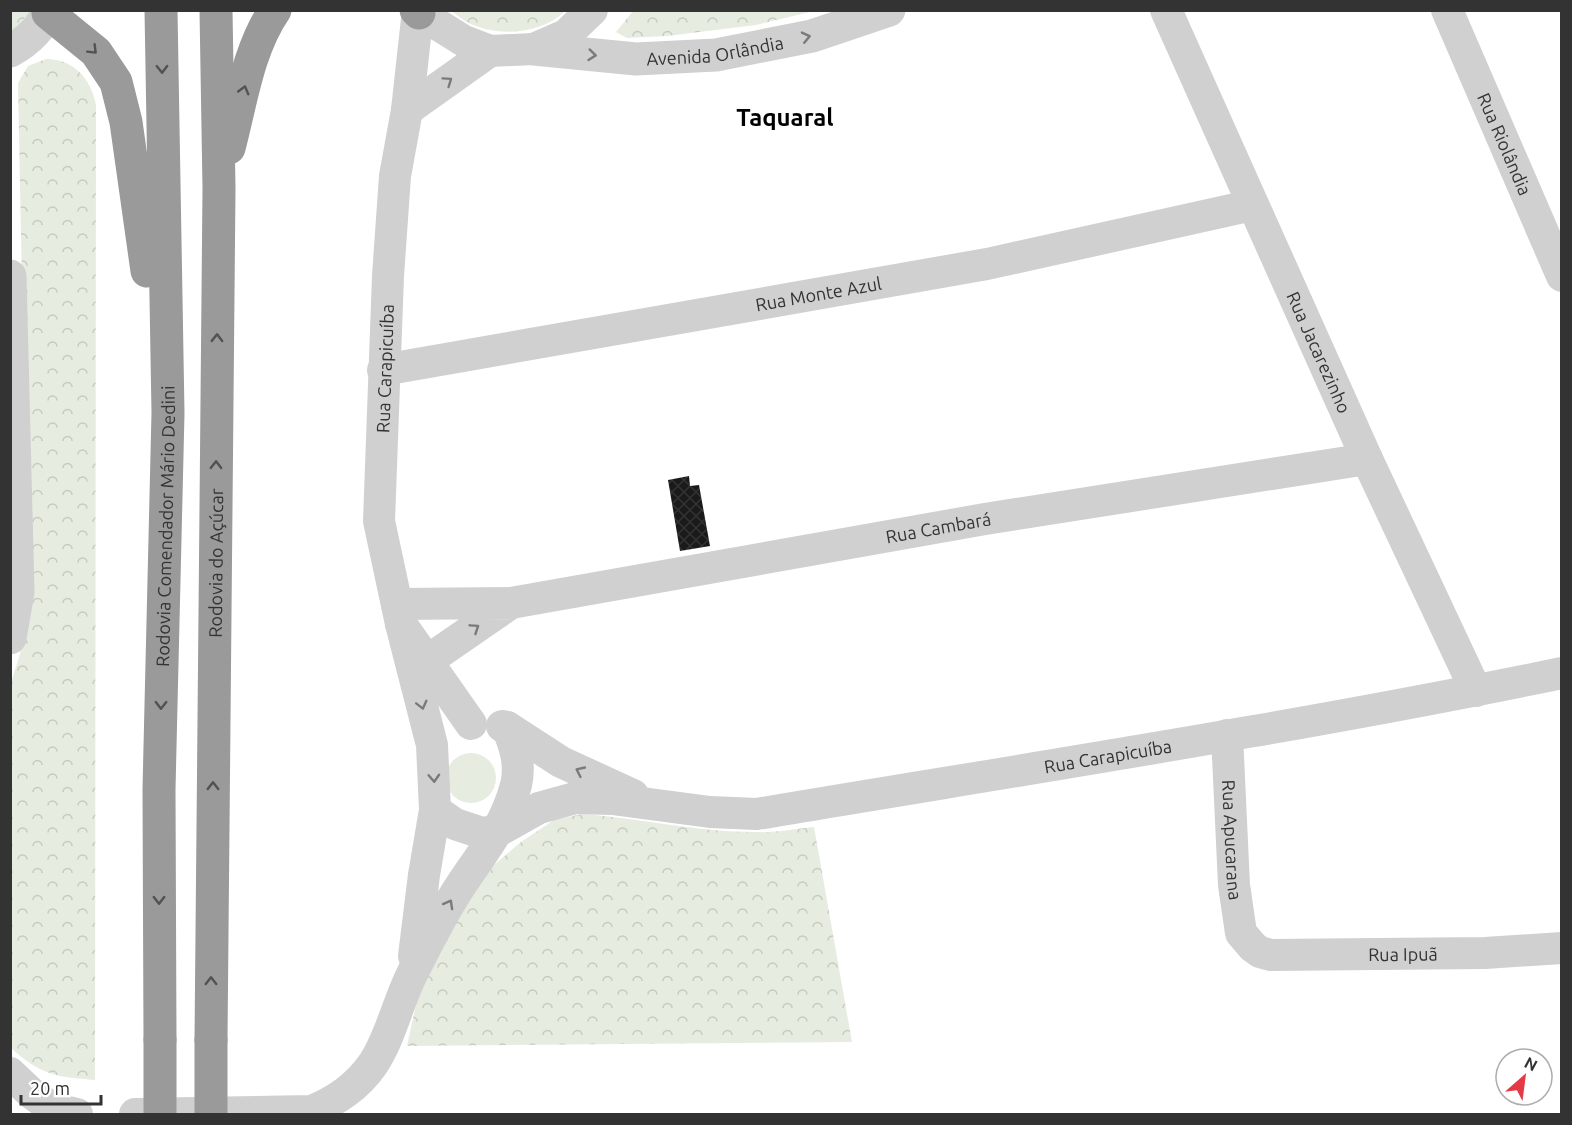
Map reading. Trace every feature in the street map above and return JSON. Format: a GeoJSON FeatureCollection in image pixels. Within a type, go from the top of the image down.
{"type":"FeatureCollection","features":[{"type":"Feature","properties":{"kind":"highway","name":"Rodovia Comendador Mário Dedini"},"geometry":{"type":"LineString","coordinates":[[160,1114],[159,789],[168,413],[161,10]]}},
{"type":"Feature","properties":{"kind":"highway","name":"Rodovia do Açúcar"},"geometry":{"type":"LineString","coordinates":[[211,1114],[219,188],[216,10]]}},
{"type":"Feature","properties":{"kind":"highway"},"geometry":{"type":"LineString","coordinates":[[219,188],[253,55],[267,21],[275,10]]}},
{"type":"Feature","properties":{"kind":"highway"},"geometry":{"type":"LineString","coordinates":[[48,12],[96,52],[116,82],[126,122],[168,413]]}},
{"type":"Feature","properties":{"kind":"street"},"geometry":{"type":"LineString","coordinates":[[418,11],[464,41],[490,51],[534,49],[567,34],[592,10]]}},
{"type":"Feature","properties":{"kind":"street","name":"Avenida Orlândia"},"geometry":{"type":"LineString","coordinates":[[534,49],[636,59],[716,55],[812,36],[889,10]]}},
{"type":"Feature","properties":{"kind":"street","name":"Rua Jacarezinho"},"geometry":{"type":"LineString","coordinates":[[1166,10],[1367,459],[1476,691]]}},
{"type":"Feature","properties":{"kind":"street","name":"Rua Riolândia"},"geometry":{"type":"LineString","coordinates":[[1447,10],[1562,276]]}},
{"type":"Feature","properties":{"kind":"street","name":"Rua Carapicuíba"},"geometry":{"type":"LineString","coordinates":[[411,974],[435,810],[432,745],[378,521],[383,370],[395,176],[407,111],[418,11]]}},
{"type":"Feature","properties":{"kind":"street"},"geometry":{"type":"LineString","coordinates":[[10,51],[23,44],[37,30],[48,12]]}},
{"type":"Feature","properties":{"kind":"street"},"geometry":{"type":"LineString","coordinates":[[407,111],[490,51]]}},
{"type":"Feature","properties":{"kind":"street","name":"Rua Monte Azul"},"geometry":{"type":"LineString","coordinates":[[383,370],[987,264],[1253,205]]}},
{"type":"Feature","properties":{"kind":"street"},"geometry":{"type":"LineString","coordinates":[[10,276],[18,592],[10,638]]}},
{"type":"Feature","properties":{"kind":"street","name":"Rua Cambará"},"geometry":{"type":"LineString","coordinates":[[399,614],[511,603],[986,519],[1367,459]]}},
{"type":"Feature","properties":{"kind":"street","name":"Rua Cambará"},"geometry":{"type":"LineString","coordinates":[[427,661],[511,603]]}},
{"type":"Feature","properties":{"kind":"street","name":"Rua Carapicuíba"},"geometry":{"type":"LineString","coordinates":[[399,614],[427,661],[471,724]]}},
{"type":"Feature","properties":{"kind":"street","name":"Rua Carapicuíba"},"geometry":{"type":"LineString","coordinates":[[498,831],[539,808],[575,798],[612,799],[710,812],[757,813],[1227,735],[1562,674]]}},
{"type":"Feature","properties":{"kind":"street","name":"Rua Carapicuíba"},"geometry":{"type":"LineString","coordinates":[[432,745],[457,728],[471,724],[485,722],[507,727],[561,762],[652,804]]}},
{"type":"Feature","properties":{"kind":"street"},"geometry":{"type":"LineString","coordinates":[[135,1114],[312,1111],[337,1100],[353,1087],[373,1063],[411,974],[454,896],[498,831],[518,773],[516,751],[507,727]]}},
{"type":"Feature","properties":{"kind":"street","name":"Rua Apucarana"},"geometry":{"type":"LineString","coordinates":[[1227,735],[1234,885],[1241,933],[1248,943]]}},
{"type":"Feature","properties":{"kind":"street"},"geometry":{"type":"LineString","coordinates":[[435,810],[454,824],[482,833],[498,831]]}},
{"type":"Feature","properties":{"kind":"street","name":"Rua Ipuã"},"geometry":{"type":"LineString","coordinates":[[1248,943],[1260,952],[1271,955],[1485,953],[1562,948]]}},
{"type":"Feature","properties":{"kind":"street"},"geometry":{"type":"LineString","coordinates":[[10,1073],[32,1094],[52,1108],[77,1114]]}},
{"type":"Feature","properties":{"kind":"green space"},"geometry":{"type":"Polygon","coordinates":[[[634,10],[814,11],[756,25],[667,36],[627,38],[616,32],[634,10]]]}},
{"type":"Feature","properties":{"kind":"green space"},"geometry":{"type":"Polygon","coordinates":[[[11,11],[31,11],[11,34],[11,11]]]}},
{"type":"Feature","properties":{"kind":"green space"},"geometry":{"type":"Polygon","coordinates":[[[451,11],[565,11],[545,25],[507,32],[471,24],[451,11]]]}},
{"type":"Feature","properties":{"kind":"green space"},"geometry":{"type":"Polygon","coordinates":[[[46,59],[65,63],[80,72],[90,87],[96,105],[95,1080],[70,1078],[50,1073],[31,1064],[11,1048],[10,686],[20,654],[28,591],[18,83],[28,66],[46,59]]]}},
{"type":"Feature","properties":{"kind":"green space"},"geometry":{"type":"Polygon","coordinates":[[[466,753],[476,753],[489,760],[496,773],[496,783],[489,796],[476,803],[466,803],[457,799],[450,792],[446,783],[446,773],[450,764],[457,757],[466,753]]]}},
{"type":"Feature","properties":{"kind":"green space"},"geometry":{"type":"Polygon","coordinates":[[[582,814],[732,831],[769,832],[814,827],[852,1042],[407,1046],[417,1000],[429,961],[468,896],[494,865],[521,842],[554,820],[582,814]]]}},
{"type":"Feature","properties":{"kind":"building"},"geometry":{"type":"Polygon","coordinates":[[[689,476],[690,486],[699,485],[710,546],[680,551],[668,480],[689,476]]]}},
{"type":"Feature","properties":{"kind":"district","name":"Taquaral"},"geometry":{"type":"Point","coordinates":[785,117]}}]}
